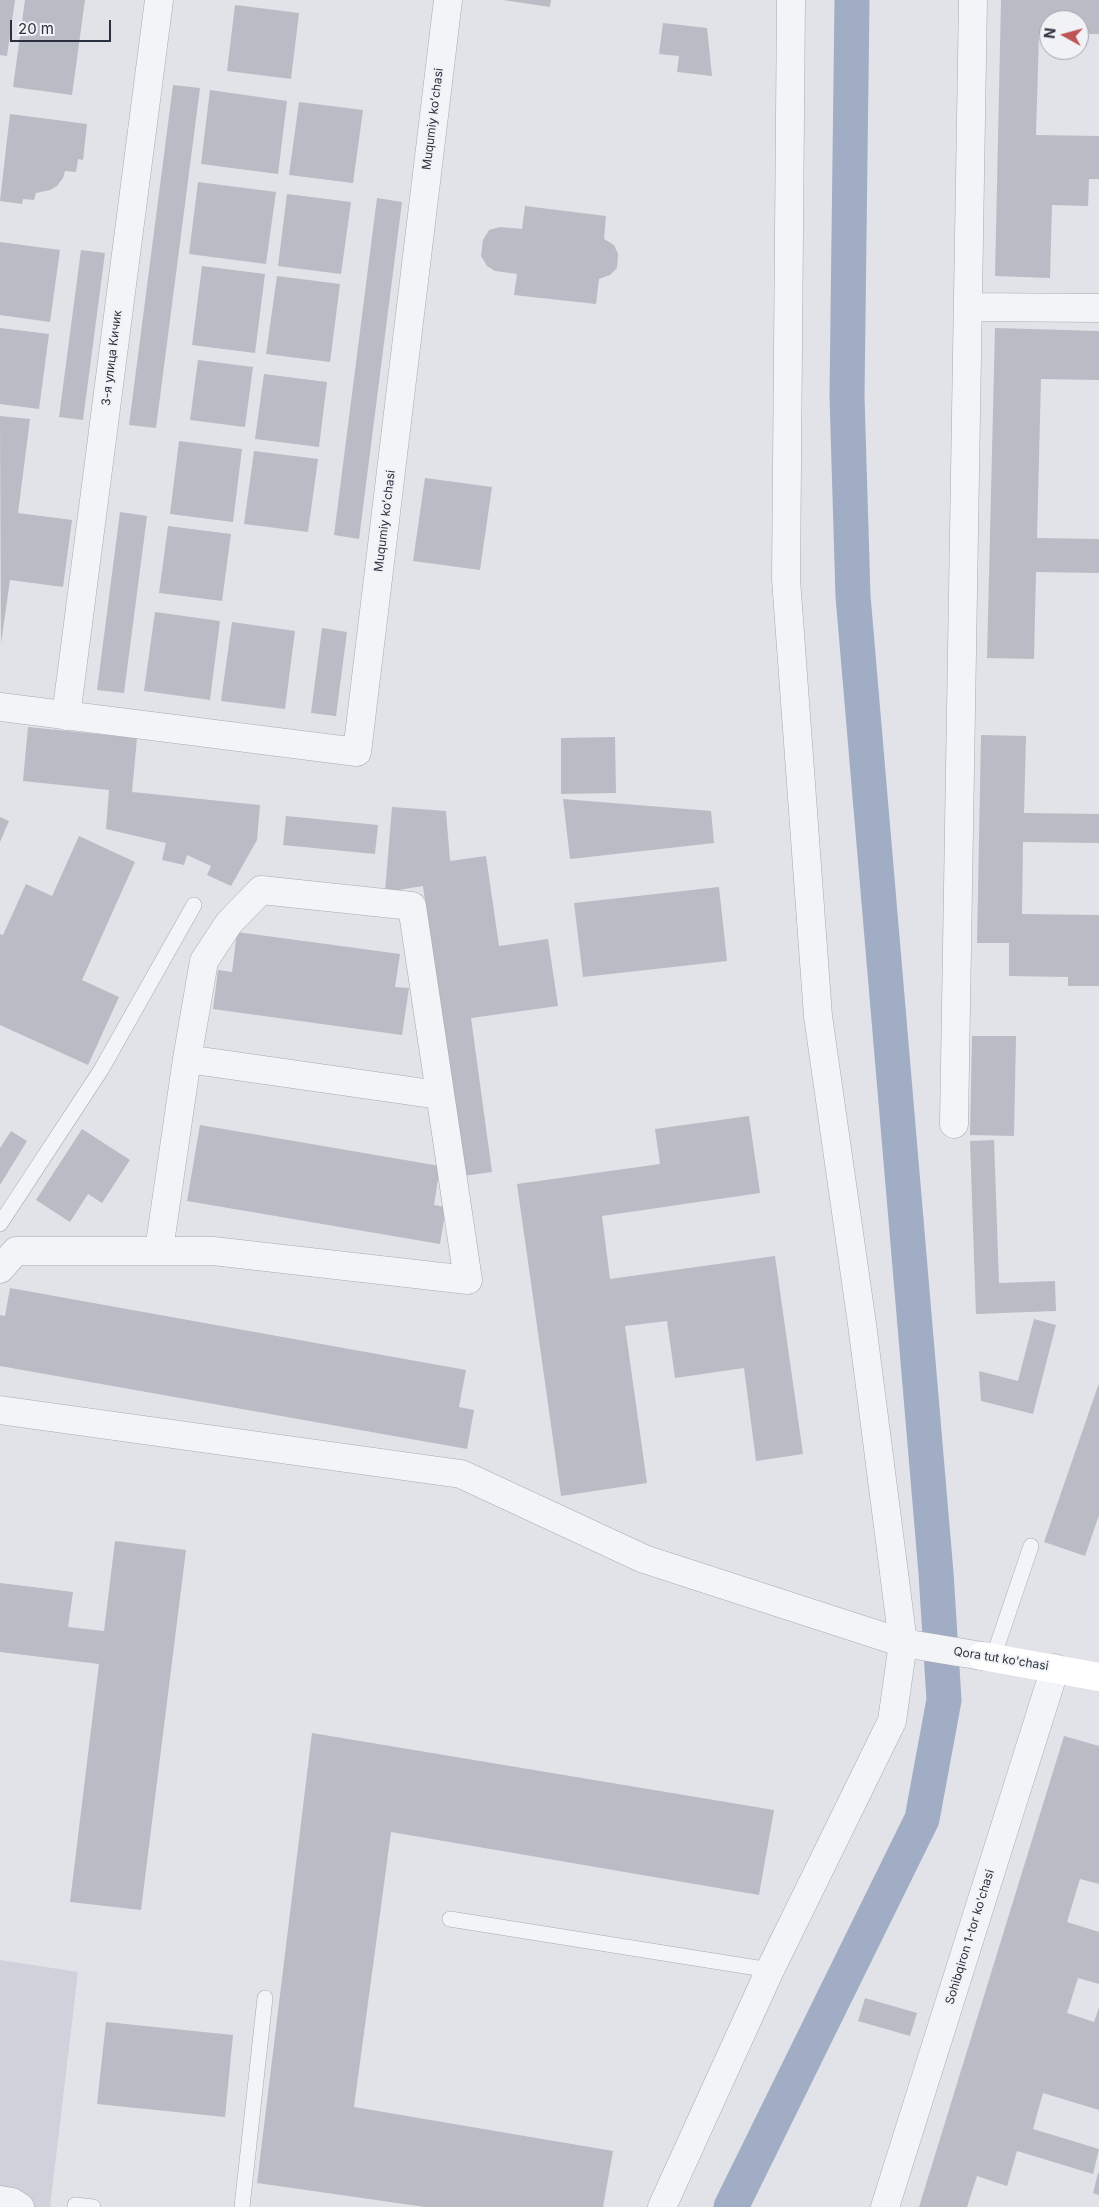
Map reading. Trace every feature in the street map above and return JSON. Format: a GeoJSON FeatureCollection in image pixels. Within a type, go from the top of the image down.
{"type":"FeatureCollection","features":[{"type":"Feature","properties":{"kind":"street","name":"3-я улица Кичик"},"geometry":{"type":"LineString","coordinates":[[66,716],[159,0]]}},
{"type":"Feature","properties":{"kind":"street","name":"Muqumiy koʻchasi"},"geometry":{"type":"LineString","coordinates":[[66,716],[356,752],[448,0]]}},
{"type":"Feature","properties":{"kind":"street"},"geometry":{"type":"LineString","coordinates":[[662,2207],[770,1970],[892,1721],[904,1643],[862,1324],[818,1016],[786,580],[791,0]]}},
{"type":"Feature","properties":{"kind":"street"},"geometry":{"type":"LineString","coordinates":[[954,1124],[973,0]]}},
{"type":"Feature","properties":{"kind":"street"},"geometry":{"type":"LineString","coordinates":[[968,307],[1099,308]]}},
{"type":"Feature","properties":{"kind":"street"},"geometry":{"type":"LineString","coordinates":[[0,707],[66,716]]}},
{"type":"Feature","properties":{"kind":"street"},"geometry":{"type":"LineString","coordinates":[[0,1269],[16,1250],[213,1251],[468,1280],[412,906],[261,890],[229,923],[204,962],[158,1250]]}},
{"type":"Feature","properties":{"kind":"street"},"geometry":{"type":"LineString","coordinates":[[187,1059],[439,1095]]}},
{"type":"Feature","properties":{"kind":"street","name":"Qora tut ko'chasi"},"geometry":{"type":"LineString","coordinates":[[0,1410],[461,1474],[644,1559],[904,1643],[1099,1677]]}},
{"type":"Feature","properties":{"kind":"street","name":"Sohibqiron 1-tor ko'chasi"},"geometry":{"type":"LineString","coordinates":[[885,2207],[1055,1668]]}},
{"type":"Feature","properties":{"kind":"street"},"geometry":{"type":"LineString","coordinates":[[0,2200],[12,2202],[20,2207]]}},
{"type":"Feature","properties":{"kind":"lane"},"geometry":{"type":"LineString","coordinates":[[0,1224],[101,1070],[194,904]]}},
{"type":"Feature","properties":{"kind":"lane"},"geometry":{"type":"LineString","coordinates":[[988,1657],[1031,1546]]}},
{"type":"Feature","properties":{"kind":"lane"},"geometry":{"type":"LineString","coordinates":[[450,1919],[770,1970]]}},
{"type":"Feature","properties":{"kind":"lane"},"geometry":{"type":"LineString","coordinates":[[242,2207],[265,1998]]}},
{"type":"Feature","properties":{"kind":"lane"},"geometry":{"type":"LineString","coordinates":[[75,2205],[93,2207]]}},
{"type":"Feature","properties":{"kind":"shaded area"},"geometry":{"type":"Polygon","coordinates":[[[0,1960],[78,1972],[50,2207],[0,2207],[0,1960]]]}},
{"type":"Feature","properties":{"kind":"building"},"geometry":{"type":"Polygon","coordinates":[[[0,0],[15,0],[7,56],[0,55],[0,0]]]}},
{"type":"Feature","properties":{"kind":"building"},"geometry":{"type":"Polygon","coordinates":[[[25,0],[85,0],[72,95],[13,87],[25,0]]]}},
{"type":"Feature","properties":{"kind":"building"},"geometry":{"type":"Polygon","coordinates":[[[503,0],[551,0],[550,7],[503,0]]]}},
{"type":"Feature","properties":{"kind":"building"},"geometry":{"type":"Polygon","coordinates":[[[1001,0],[1099,0],[1099,34],[1089,34],[1089,10],[1039,10],[1036,135],[1099,136],[1099,179],[1089,179],[1088,206],[1052,205],[1050,278],[995,276],[1001,0]]]}},
{"type":"Feature","properties":{"kind":"building"},"geometry":{"type":"Polygon","coordinates":[[[235,5],[299,13],[291,79],[227,71],[235,5]]]}},
{"type":"Feature","properties":{"kind":"building"},"geometry":{"type":"Polygon","coordinates":[[[663,23],[707,28],[712,76],[677,72],[679,56],[659,54],[663,23]]]}},
{"type":"Feature","properties":{"kind":"building"},"geometry":{"type":"Polygon","coordinates":[[[173,85],[200,88],[156,428],[129,425],[173,85]]]}},
{"type":"Feature","properties":{"kind":"building"},"geometry":{"type":"Polygon","coordinates":[[[210,90],[287,101],[278,174],[201,164],[210,90]]]}},
{"type":"Feature","properties":{"kind":"building"},"geometry":{"type":"Polygon","coordinates":[[[299,102],[363,110],[353,183],[289,175],[299,102]]]}},
{"type":"Feature","properties":{"kind":"building"},"geometry":{"type":"Polygon","coordinates":[[[10,114],[87,124],[83,160],[78,159],[76,172],[65,171],[63,178],[57,186],[50,190],[36,193],[34,200],[23,199],[22,204],[0,201],[10,114]]]}},
{"type":"Feature","properties":{"kind":"building"},"geometry":{"type":"Polygon","coordinates":[[[198,182],[276,192],[266,264],[189,254],[198,182]]]}},
{"type":"Feature","properties":{"kind":"building"},"geometry":{"type":"Polygon","coordinates":[[[287,194],[351,202],[341,274],[278,266],[287,194]]]}},
{"type":"Feature","properties":{"kind":"building"},"geometry":{"type":"Polygon","coordinates":[[[377,198],[402,202],[359,539],[334,535],[377,198]]]}},
{"type":"Feature","properties":{"kind":"building"},"geometry":{"type":"Polygon","coordinates":[[[525,206],[606,216],[604,239],[614,245],[618,254],[617,268],[610,275],[599,279],[596,304],[514,295],[517,274],[495,271],[487,266],[481,256],[483,240],[489,230],[500,227],[522,229],[525,206]]]}},
{"type":"Feature","properties":{"kind":"building"},"geometry":{"type":"Polygon","coordinates":[[[0,242],[60,250],[50,322],[0,315],[0,242]]]}},
{"type":"Feature","properties":{"kind":"building"},"geometry":{"type":"Polygon","coordinates":[[[81,250],[105,253],[83,420],[59,417],[81,250]]]}},
{"type":"Feature","properties":{"kind":"building"},"geometry":{"type":"Polygon","coordinates":[[[202,266],[265,274],[255,353],[192,345],[202,266]]]}},
{"type":"Feature","properties":{"kind":"building"},"geometry":{"type":"Polygon","coordinates":[[[277,276],[340,284],[330,362],[266,354],[277,276]]]}},
{"type":"Feature","properties":{"kind":"building"},"geometry":{"type":"Polygon","coordinates":[[[0,328],[49,334],[39,409],[0,404],[0,328]]]}},
{"type":"Feature","properties":{"kind":"building"},"geometry":{"type":"Polygon","coordinates":[[[995,328],[1099,331],[1099,380],[1041,379],[1037,538],[1099,539],[1099,573],[1036,572],[1034,659],[987,658],[995,328]]]}},
{"type":"Feature","properties":{"kind":"building"},"geometry":{"type":"Polygon","coordinates":[[[198,360],[253,367],[245,427],[190,420],[198,360]]]}},
{"type":"Feature","properties":{"kind":"building"},"geometry":{"type":"Polygon","coordinates":[[[264,374],[327,382],[319,447],[255,439],[264,374]]]}},
{"type":"Feature","properties":{"kind":"building"},"geometry":{"type":"Polygon","coordinates":[[[0,416],[30,419],[18,513],[72,520],[63,587],[10,580],[1,644],[0,416]]]}},
{"type":"Feature","properties":{"kind":"building"},"geometry":{"type":"Polygon","coordinates":[[[179,441],[242,449],[233,522],[170,514],[179,441]]]}},
{"type":"Feature","properties":{"kind":"building"},"geometry":{"type":"Polygon","coordinates":[[[254,451],[318,459],[308,532],[244,524],[254,451]]]}},
{"type":"Feature","properties":{"kind":"building"},"geometry":{"type":"Polygon","coordinates":[[[425,478],[492,487],[480,570],[413,561],[425,478]]]}},
{"type":"Feature","properties":{"kind":"building"},"geometry":{"type":"Polygon","coordinates":[[[120,512],[147,516],[124,693],[97,690],[120,512]]]}},
{"type":"Feature","properties":{"kind":"building"},"geometry":{"type":"Polygon","coordinates":[[[168,526],[231,534],[222,601],[159,593],[168,526]]]}},
{"type":"Feature","properties":{"kind":"building"},"geometry":{"type":"Polygon","coordinates":[[[155,612],[220,621],[210,700],[144,691],[155,612]]]}},
{"type":"Feature","properties":{"kind":"building"},"geometry":{"type":"Polygon","coordinates":[[[232,622],[295,631],[285,709],[221,701],[232,622]]]}},
{"type":"Feature","properties":{"kind":"building"},"geometry":{"type":"Polygon","coordinates":[[[322,628],[347,632],[336,716],[311,713],[322,628]]]}},
{"type":"Feature","properties":{"kind":"building"},"geometry":{"type":"Polygon","coordinates":[[[28,727],[137,738],[132,792],[260,805],[257,840],[231,886],[207,875],[211,866],[187,855],[184,865],[162,860],[166,843],[106,829],[109,790],[23,781],[28,727]]]}},
{"type":"Feature","properties":{"kind":"building"},"geometry":{"type":"Polygon","coordinates":[[[981,735],[1026,736],[1024,813],[1099,814],[1099,843],[1023,842],[1022,914],[1099,915],[1099,986],[1068,986],[1068,977],[1009,976],[1009,943],[977,943],[981,735]]]}},
{"type":"Feature","properties":{"kind":"building"},"geometry":{"type":"Polygon","coordinates":[[[615,737],[616,793],[561,794],[561,738],[615,737]]]}},
{"type":"Feature","properties":{"kind":"building"},"geometry":{"type":"Polygon","coordinates":[[[563,799],[711,811],[714,843],[570,859],[563,799]]]}},
{"type":"Feature","properties":{"kind":"building"},"geometry":{"type":"Polygon","coordinates":[[[392,807],[446,811],[450,861],[486,856],[499,946],[548,939],[558,1006],[471,1018],[492,1172],[463,1176],[423,886],[385,892],[392,807]]]}},
{"type":"Feature","properties":{"kind":"building"},"geometry":{"type":"Polygon","coordinates":[[[286,816],[378,825],[375,854],[283,845],[286,816]]]}},
{"type":"Feature","properties":{"kind":"building"},"geometry":{"type":"Polygon","coordinates":[[[0,817],[9,821],[0,842],[0,817]]]}},
{"type":"Feature","properties":{"kind":"building"},"geometry":{"type":"Polygon","coordinates":[[[79,836],[135,862],[82,980],[119,997],[88,1065],[0,1025],[0,934],[3,935],[26,884],[52,896],[79,836]]]}},
{"type":"Feature","properties":{"kind":"building"},"geometry":{"type":"Polygon","coordinates":[[[719,887],[727,961],[583,977],[574,903],[719,887]]]}},
{"type":"Feature","properties":{"kind":"building"},"geometry":{"type":"Polygon","coordinates":[[[237,932],[400,954],[395,987],[409,988],[402,1035],[213,1009],[218,970],[232,972],[237,932]]]}},
{"type":"Feature","properties":{"kind":"building"},"geometry":{"type":"Polygon","coordinates":[[[972,1036],[1016,1036],[1014,1136],[970,1135],[972,1036]]]}},
{"type":"Feature","properties":{"kind":"building"},"geometry":{"type":"Polygon","coordinates":[[[749,1116],[760,1193],[602,1216],[610,1279],[775,1256],[803,1454],[756,1461],[744,1368],[675,1378],[667,1321],[625,1326],[647,1483],[561,1496],[517,1184],[660,1164],[655,1129],[749,1116]]]}},
{"type":"Feature","properties":{"kind":"building"},"geometry":{"type":"Polygon","coordinates":[[[200,1125],[440,1166],[434,1205],[446,1207],[440,1244],[187,1201],[200,1125]]]}},
{"type":"Feature","properties":{"kind":"building"},"geometry":{"type":"Polygon","coordinates":[[[82,1129],[130,1160],[102,1203],[88,1194],[70,1222],[36,1200],[82,1129]]]}},
{"type":"Feature","properties":{"kind":"building"},"geometry":{"type":"Polygon","coordinates":[[[11,1131],[27,1141],[0,1185],[0,1148],[11,1131]]]}},
{"type":"Feature","properties":{"kind":"building"},"geometry":{"type":"Polygon","coordinates":[[[994,1140],[999,1283],[1055,1281],[1056,1311],[976,1314],[970,1141],[994,1140]]]}},
{"type":"Feature","properties":{"kind":"building"},"geometry":{"type":"Polygon","coordinates":[[[10,1288],[466,1370],[459,1407],[474,1410],[467,1449],[0,1366],[0,1315],[5,1316],[10,1288]]]}},
{"type":"Feature","properties":{"kind":"building"},"geometry":{"type":"Polygon","coordinates":[[[1034,1319],[1056,1325],[1033,1414],[981,1401],[979,1371],[1018,1381],[1034,1319]]]}},
{"type":"Feature","properties":{"kind":"building"},"geometry":{"type":"Polygon","coordinates":[[[1099,1383],[1099,1515],[1085,1556],[1044,1542],[1099,1383]]]}},
{"type":"Feature","properties":{"kind":"building"},"geometry":{"type":"Polygon","coordinates":[[[115,1541],[186,1550],[141,1910],[70,1902],[99,1664],[0,1652],[0,1583],[73,1592],[68,1627],[104,1631],[115,1541]]]}},
{"type":"Feature","properties":{"kind":"building"},"geometry":{"type":"Polygon","coordinates":[[[312,1733],[774,1810],[759,1895],[391,1832],[354,2107],[613,2151],[603,2207],[425,2207],[257,2183],[312,1733]]]}},
{"type":"Feature","properties":{"kind":"building"},"geometry":{"type":"Polygon","coordinates":[[[1064,1736],[1099,1746],[1099,1884],[1080,1879],[1067,1922],[1099,1932],[1099,1984],[1078,1978],[1067,2013],[1094,2022],[1099,2007],[1099,2110],[1043,2093],[1033,2129],[1099,2149],[1093,2174],[1017,2151],[1007,2186],[977,2176],[967,2207],[919,2207],[1064,1736]]]}},
{"type":"Feature","properties":{"kind":"building"},"geometry":{"type":"Polygon","coordinates":[[[865,1998],[917,2013],[910,2036],[858,2021],[865,1998]]]}},
{"type":"Feature","properties":{"kind":"building"},"geometry":{"type":"Polygon","coordinates":[[[106,2022],[233,2035],[225,2117],[97,2104],[106,2022]]]}},
{"type":"Feature","properties":{"kind":"building"},"geometry":{"type":"Polygon","coordinates":[[[1099,2173],[1099,2195],[1093,2193],[1099,2173]]]}},
{"type":"Feature","properties":{"kind":"waterway"},"geometry":{"type":"LineString","coordinates":[[731,2207],[922,1819],[944,1700],[936,1573],[853,596],[847,396],[852,0]]}}]}
